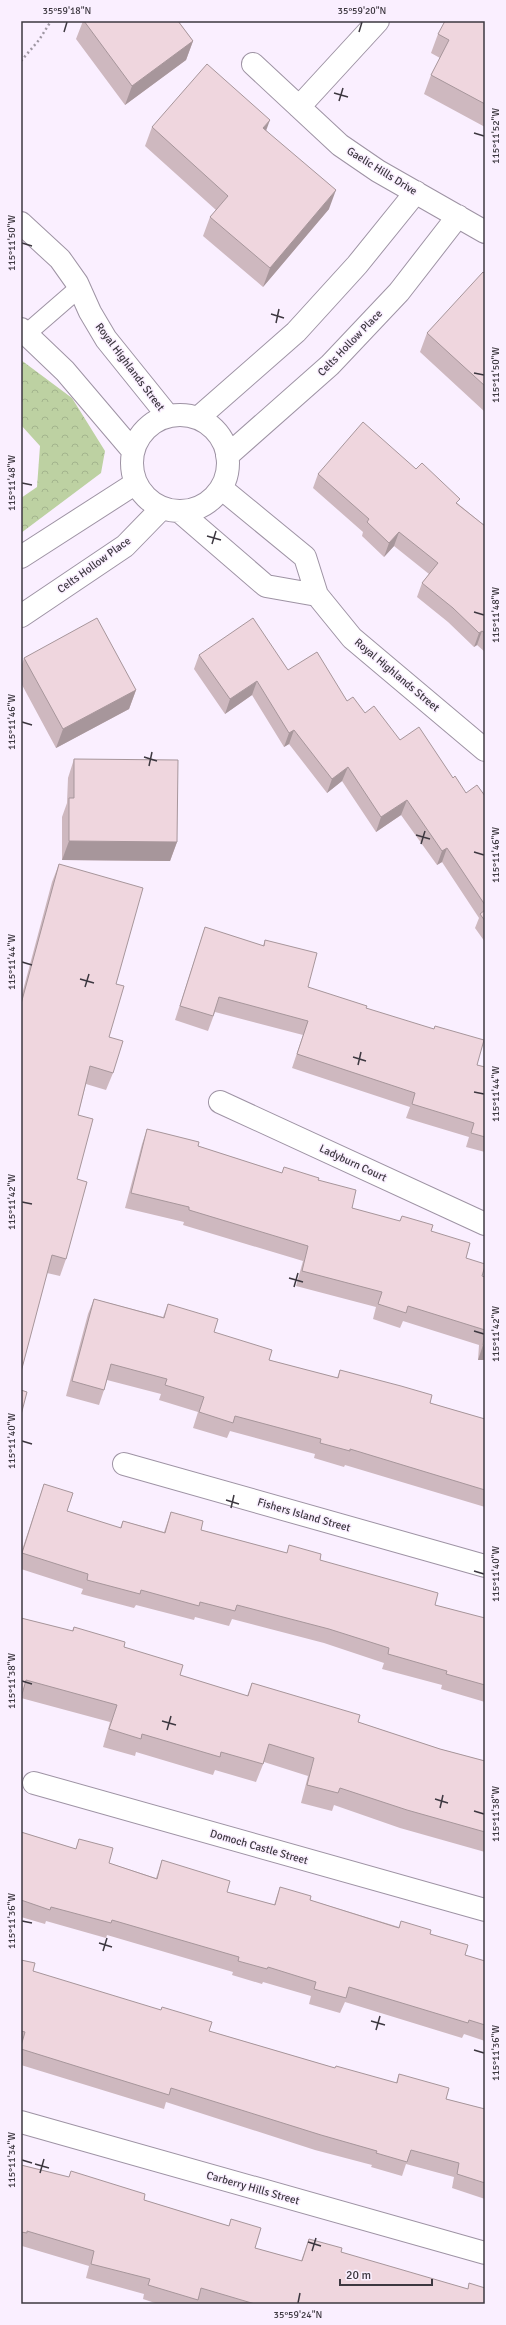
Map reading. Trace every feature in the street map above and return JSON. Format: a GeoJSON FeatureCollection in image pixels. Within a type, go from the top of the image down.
{"type":"FeatureCollection","features":[{"type":"Feature","properties":{"kind":"street"},"geometry":{"type":"LineString","coordinates":[[299,107],[378,21]]}},
{"type":"Feature","properties":{"kind":"street","name":"Gaelic Hills Drive"},"geometry":{"type":"LineString","coordinates":[[253,64],[340,145],[378,171],[485,232]]}},
{"type":"Feature","properties":{"kind":"street"},"geometry":{"type":"LineString","coordinates":[[198,418],[296,332],[357,265],[416,192]]}},
{"type":"Feature","properties":{"kind":"street","name":"Celts Hollow Place"},"geometry":{"type":"LineString","coordinates":[[227,456],[330,365],[399,292],[458,216]]}},
{"type":"Feature","properties":{"kind":"street","name":"Royal Highlands Street"},"geometry":{"type":"LineString","coordinates":[[21,223],[60,259],[79,288],[90,312],[106,339],[168,416]]}},
{"type":"Feature","properties":{"kind":"street"},"geometry":{"type":"LineString","coordinates":[[24,332],[65,371],[133,450]]}},
{"type":"Feature","properties":{"kind":"street","name":"Royal Highlands Street"},"geometry":{"type":"LineString","coordinates":[[170,509],[195,508],[209,500],[221,488],[227,473],[227,456],[222,440],[212,427],[198,418],[184,414],[168,416],[156,420],[146,428],[133,450],[132,467],[136,483],[152,502],[170,509],[266,586],[317,595]]}},
{"type":"Feature","properties":{"kind":"street"},"geometry":{"type":"LineString","coordinates":[[21,557],[136,483]]}},
{"type":"Feature","properties":{"kind":"street","name":"Royal Highlands Street"},"geometry":{"type":"LineString","coordinates":[[221,488],[305,557],[317,595],[352,638],[485,750]]}},
{"type":"Feature","properties":{"kind":"street","name":"Celts Hollow Place"},"geometry":{"type":"LineString","coordinates":[[21,616],[125,546],[170,509]]}},
{"type":"Feature","properties":{"kind":"street","name":"Ladyburn Court"},"geometry":{"type":"LineString","coordinates":[[220,1102],[485,1224]]}},
{"type":"Feature","properties":{"kind":"street","name":"Fishers Island Street"},"geometry":{"type":"LineString","coordinates":[[124,1464],[485,1566]]}},
{"type":"Feature","properties":{"kind":"street","name":"Domoch Castle Street"},"geometry":{"type":"LineString","coordinates":[[34,1783],[485,1910]]}},
{"type":"Feature","properties":{"kind":"street","name":"Carberry Hills Street"},"geometry":{"type":"LineString","coordinates":[[21,2122],[485,2253]]}},
{"type":"Feature","properties":{"kind":"lane"},"geometry":{"type":"LineString","coordinates":[[24,332],[79,288]]}},
{"type":"Feature","properties":{"kind":"path"},"geometry":{"type":"LineString","coordinates":[[21,61],[39,40],[51,21]]}},
{"type":"Feature","properties":{"kind":"green space"},"geometry":{"type":"Polygon","coordinates":[[[21,360],[72,398],[105,451],[101,473],[21,533],[21,498],[37,487],[40,446],[21,425],[21,360]]]}},
{"type":"Feature","properties":{"kind":"building"},"geometry":{"type":"Polygon","coordinates":[[[84,21],[178,21],[193,41],[132,86],[84,21]]]}},
{"type":"Feature","properties":{"kind":"building"},"geometry":{"type":"Polygon","coordinates":[[[445,21],[485,21],[485,104],[431,75],[449,40],[438,34],[445,21]]]}},
{"type":"Feature","properties":{"kind":"building"},"geometry":{"type":"Polygon","coordinates":[[[207,64],[270,120],[263,128],[336,190],[270,268],[210,217],[228,196],[152,127],[207,64]]]}},
{"type":"Feature","properties":{"kind":"building"},"geometry":{"type":"Polygon","coordinates":[[[483,272],[485,274],[485,386],[427,333],[483,272]]]}},
{"type":"Feature","properties":{"kind":"building"},"geometry":{"type":"Polygon","coordinates":[[[363,422],[416,469],[422,463],[460,499],[456,503],[485,526],[485,633],[482,631],[479,633],[453,608],[422,583],[438,563],[399,532],[389,543],[367,522],[369,519],[318,474],[363,422]]]}},
{"type":"Feature","properties":{"kind":"building"},"geometry":{"type":"Polygon","coordinates":[[[97,618],[136,690],[63,729],[24,658],[97,618]]]}},
{"type":"Feature","properties":{"kind":"building"},"geometry":{"type":"Polygon","coordinates":[[[253,618],[288,670],[317,652],[347,701],[353,697],[365,713],[374,706],[400,740],[419,727],[453,778],[455,776],[466,793],[477,785],[485,796],[485,905],[447,848],[442,851],[407,800],[381,817],[348,767],[332,779],[294,730],[289,733],[257,681],[230,699],[199,655],[253,618]]]}},
{"type":"Feature","properties":{"kind":"building"},"geometry":{"type":"Polygon","coordinates":[[[74,759],[178,760],[177,842],[69,841],[69,798],[74,798],[74,759]]]}},
{"type":"Feature","properties":{"kind":"building"},"geometry":{"type":"Polygon","coordinates":[[[59,864],[143,888],[116,984],[124,986],[109,1037],[123,1041],[113,1073],[90,1066],[78,1115],[93,1119],[77,1179],[87,1182],[66,1259],[52,1255],[21,1372],[21,1004],[59,864]]]}},
{"type":"Feature","properties":{"kind":"building"},"geometry":{"type":"Polygon","coordinates":[[[485,910],[485,921],[480,914],[485,910]]]}},
{"type":"Feature","properties":{"kind":"building"},"geometry":{"type":"Polygon","coordinates":[[[205,927],[264,946],[265,940],[317,953],[308,987],[367,1006],[366,1008],[434,1029],[435,1026],[484,1040],[477,1065],[485,1067],[485,1137],[471,1133],[474,1123],[412,1104],[415,1093],[297,1054],[308,1021],[219,997],[213,1016],[180,1006],[205,927]]]}},
{"type":"Feature","properties":{"kind":"building"},"geometry":{"type":"Polygon","coordinates":[[[147,1129],[199,1142],[198,1146],[282,1173],[284,1167],[319,1178],[318,1180],[356,1190],[352,1208],[400,1221],[402,1216],[433,1225],[431,1231],[470,1243],[466,1258],[485,1264],[482,1276],[485,1277],[485,1330],[408,1306],[406,1313],[378,1304],[382,1292],[302,1271],[308,1246],[189,1210],[189,1207],[131,1193],[147,1129]]]}},
{"type":"Feature","properties":{"kind":"building"},"geometry":{"type":"Polygon","coordinates":[[[94,1299],[164,1318],[168,1304],[218,1319],[214,1332],[272,1350],[269,1360],[338,1378],[340,1370],[401,1386],[432,1395],[430,1403],[485,1419],[485,1490],[350,1449],[350,1451],[320,1443],[321,1439],[235,1416],[233,1423],[199,1412],[204,1397],[165,1385],[167,1379],[111,1364],[104,1390],[72,1381],[94,1299]]]}},
{"type":"Feature","properties":{"kind":"building"},"geometry":{"type":"Polygon","coordinates":[[[485,1330],[485,1345],[483,1345],[485,1330]]]}},
{"type":"Feature","properties":{"kind":"building"},"geometry":{"type":"Polygon","coordinates":[[[21,1390],[27,1392],[21,1415],[21,1390]]]}},
{"type":"Feature","properties":{"kind":"building"},"geometry":{"type":"Polygon","coordinates":[[[44,1484],[73,1493],[67,1511],[121,1528],[123,1521],[165,1533],[171,1512],[203,1521],[201,1530],[287,1553],[289,1545],[321,1554],[320,1560],[438,1593],[435,1605],[485,1618],[485,1685],[446,1674],[447,1671],[388,1654],[389,1648],[329,1629],[237,1605],[235,1611],[200,1602],[199,1606],[141,1590],[140,1594],[87,1580],[88,1574],[22,1553],[44,1484]]]}},
{"type":"Feature","properties":{"kind":"building"},"geometry":{"type":"Polygon","coordinates":[[[21,1618],[73,1631],[74,1627],[125,1642],[124,1647],[183,1665],[180,1675],[248,1696],[252,1683],[360,1715],[358,1722],[440,1749],[485,1761],[485,1832],[407,1810],[340,1788],[338,1793],[307,1785],[314,1758],[269,1744],[263,1764],[221,1752],[220,1757],[142,1734],[141,1739],[109,1729],[117,1705],[26,1680],[21,1698],[21,1618]]]}},
{"type":"Feature","properties":{"kind":"building"},"geometry":{"type":"Polygon","coordinates":[[[21,1832],[76,1849],[79,1839],[113,1848],[109,1863],[157,1879],[162,1860],[230,1881],[227,1892],[275,1905],[280,1887],[311,1896],[310,1900],[399,1928],[401,1921],[431,1930],[430,1934],[468,1945],[465,1955],[485,1961],[485,2025],[469,2020],[468,2023],[349,1987],[346,1998],[314,1989],[316,1982],[268,1967],[267,1969],[238,1961],[239,1957],[112,1920],[111,1923],[51,1907],[50,1910],[21,1900],[21,1832]]]}},
{"type":"Feature","properties":{"kind":"building"},"geometry":{"type":"Polygon","coordinates":[[[21,1960],[35,1963],[33,1971],[161,2010],[162,2007],[212,2022],[209,2031],[335,2068],[336,2066],[397,2083],[399,2074],[449,2088],[446,2099],[485,2109],[485,2183],[457,2174],[459,2163],[411,2150],[407,2162],[376,2153],[377,2151],[171,2088],[169,2095],[21,2049],[25,2032],[21,2031],[21,1960]]]}},
{"type":"Feature","properties":{"kind":"building"},"geometry":{"type":"Polygon","coordinates":[[[21,2165],[69,2177],[71,2171],[145,2194],[144,2200],[229,2226],[231,2219],[261,2228],[255,2248],[302,2261],[309,2239],[342,2248],[341,2252],[468,2289],[469,2283],[485,2288],[485,2304],[255,2304],[201,2288],[198,2300],[148,2285],[150,2279],[91,2264],[94,2251],[27,2231],[27,2233],[21,2232],[21,2165]]]}}]}
